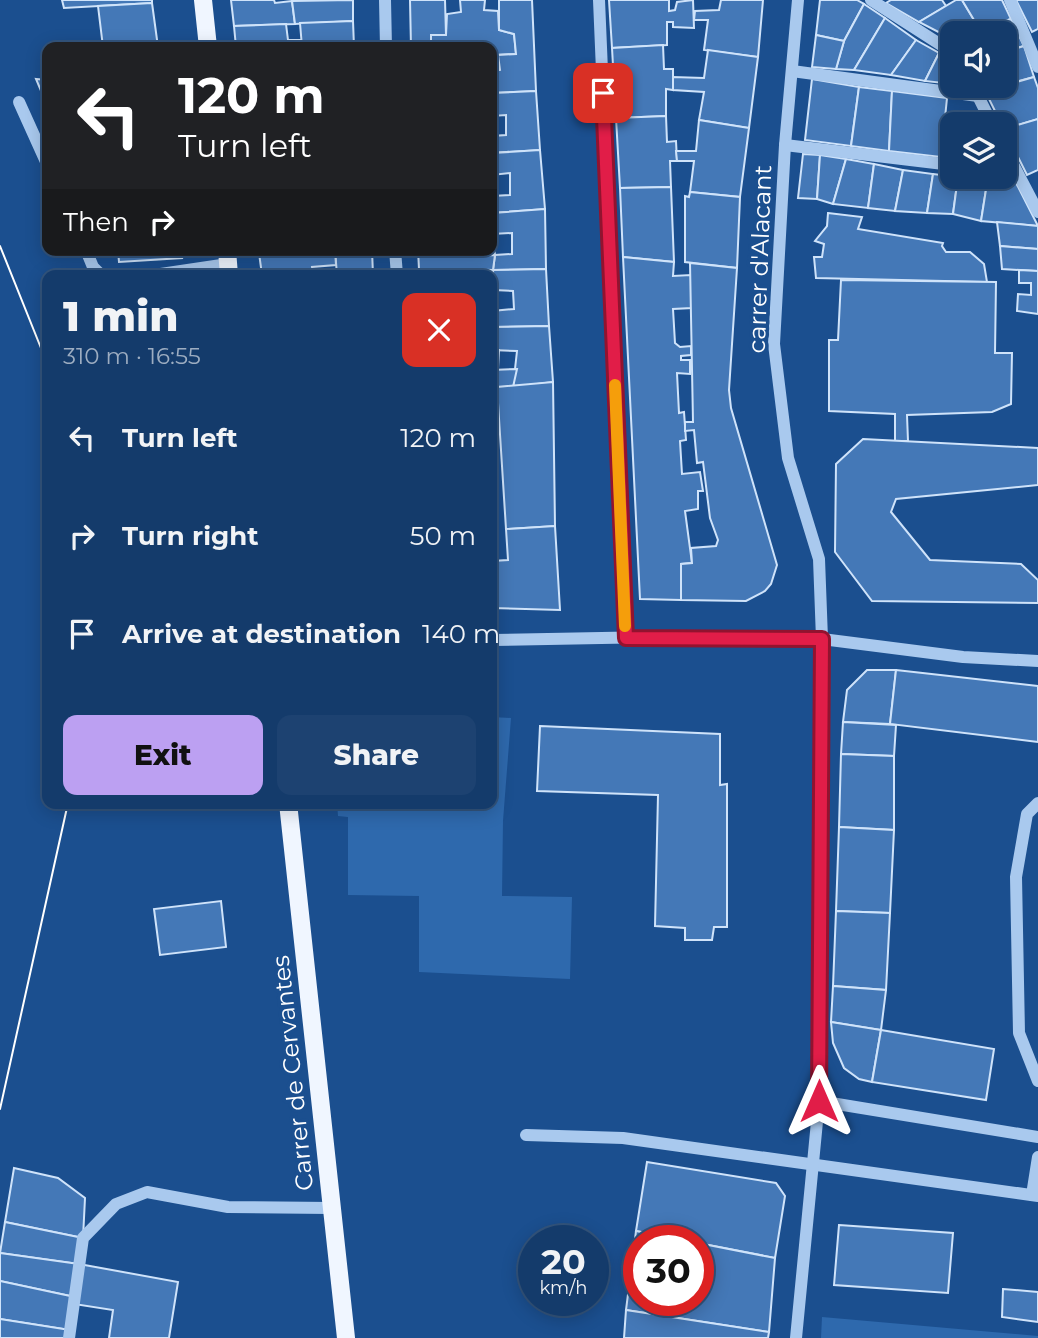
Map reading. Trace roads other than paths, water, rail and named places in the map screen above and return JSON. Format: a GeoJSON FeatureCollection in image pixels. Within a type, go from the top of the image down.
{"type":"FeatureCollection","features":[{"type":"Feature","properties":{"kind":"main road"},"geometry":{"type":"LineString","coordinates":[[203,0],[207,42]]}},
{"type":"Feature","properties":{"kind":"main road","name":"Carrer de Cervantes"},"geometry":{"type":"LineString","coordinates":[[289,809],[346,1338]]}},
{"type":"Feature","properties":{"kind":"street"},"geometry":{"type":"LineString","coordinates":[[385,0],[386,42]]}},
{"type":"Feature","properties":{"kind":"street"},"geometry":{"type":"LineString","coordinates":[[599,0],[626,638]]}},
{"type":"Feature","properties":{"kind":"street","name":"carrer d'Alacant"},"geometry":{"type":"LineString","coordinates":[[796,1338],[819,1101],[822,639],[819,559],[788,458],[774,344],[785,145],[799,0]]}},
{"type":"Feature","properties":{"kind":"street"},"geometry":{"type":"LineString","coordinates":[[871,0],[940,44]]}},
{"type":"Feature","properties":{"kind":"street"},"geometry":{"type":"LineString","coordinates":[[1010,0],[1034,39],[1038,66]]}},
{"type":"Feature","properties":{"kind":"street"},"geometry":{"type":"LineString","coordinates":[[792,71],[940,87]]}},
{"type":"Feature","properties":{"kind":"street"},"geometry":{"type":"LineString","coordinates":[[19,102],[42,153]]}},
{"type":"Feature","properties":{"kind":"street"},"geometry":{"type":"LineString","coordinates":[[785,145],[940,164]]}},
{"type":"Feature","properties":{"kind":"street"},"geometry":{"type":"LineString","coordinates":[[1017,181],[1038,212]]}},
{"type":"Feature","properties":{"kind":"street"},"geometry":{"type":"LineString","coordinates":[[185,270],[228,263]]}},
{"type":"Feature","properties":{"kind":"street"},"geometry":{"type":"LineString","coordinates":[[497,640],[822,639],[963,657],[1038,661]]}},
{"type":"Feature","properties":{"kind":"street"},"geometry":{"type":"LineString","coordinates":[[1038,803],[1027,814],[1016,877],[1019,1032],[1038,1082]]}},
{"type":"Feature","properties":{"kind":"street"},"geometry":{"type":"LineString","coordinates":[[819,1101],[1038,1137]]}},
{"type":"Feature","properties":{"kind":"street"},"geometry":{"type":"LineString","coordinates":[[526,1135],[623,1138],[1035,1196],[1038,1157]]}},
{"type":"Feature","properties":{"kind":"street"},"geometry":{"type":"LineString","coordinates":[[69,1338],[83,1238],[116,1204],[147,1192],[228,1207],[331,1208]]}},
{"type":"Feature","properties":{"kind":"tram line"},"geometry":{"type":"LineString","coordinates":[[0,246],[42,351]]}},
{"type":"Feature","properties":{"kind":"tram line"},"geometry":{"type":"LineString","coordinates":[[0,1109],[67,809]]}}]}
